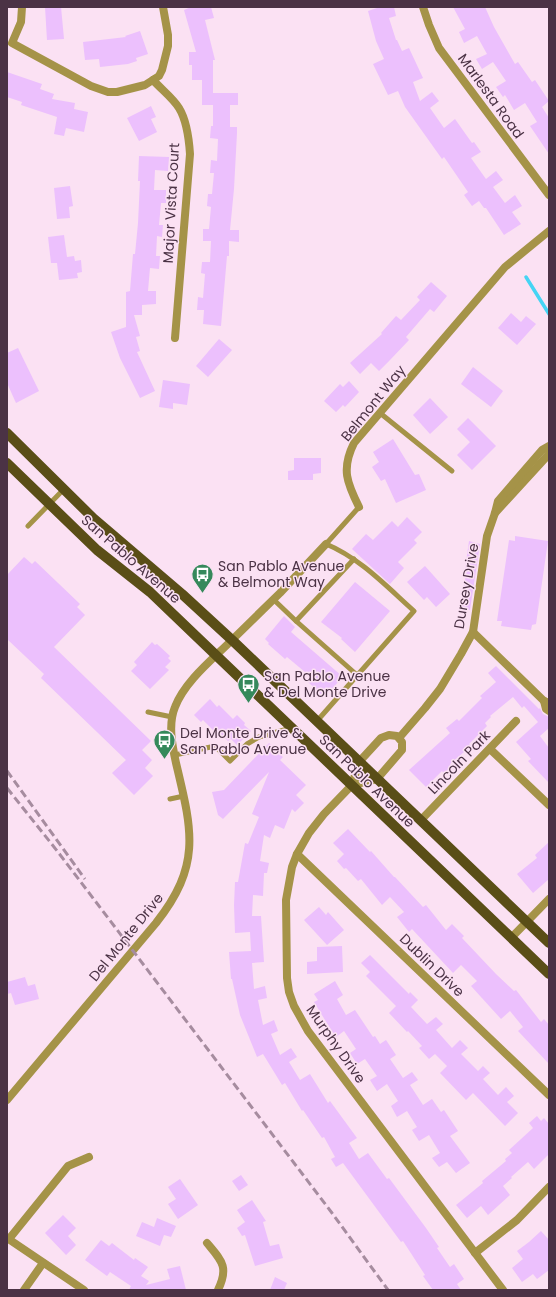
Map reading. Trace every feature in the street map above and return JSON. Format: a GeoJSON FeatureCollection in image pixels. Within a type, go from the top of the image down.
{"type":"FeatureCollection","features":[{"type":"Feature","properties":{"kind":"main road","name":"San Pablo Avenue"},"geometry":{"type":"LineString","coordinates":[[7,433],[103,527],[173,585],[232,640],[549,943]]}},
{"type":"Feature","properties":{"kind":"main road","name":"San Pablo Avenue"},"geometry":{"type":"LineString","coordinates":[[7,463],[97,550],[150,592],[549,974]]}},
{"type":"Feature","properties":{"kind":"street"},"geometry":{"type":"LineString","coordinates":[[22,7],[21,22],[9,43],[91,86],[108,92],[117,92],[145,85],[159,76],[168,46],[168,36],[163,7]]}},
{"type":"Feature","properties":{"kind":"street","name":"Marlesta Road"},"geometry":{"type":"LineString","coordinates":[[423,7],[439,48],[549,195]]}},
{"type":"Feature","properties":{"kind":"street","name":"Major Vista Court"},"geometry":{"type":"LineString","coordinates":[[153,80],[179,108],[184,119],[189,141],[190,154],[175,338]]}},
{"type":"Feature","properties":{"kind":"street","name":"Belmont Way"},"geometry":{"type":"LineString","coordinates":[[359,508],[348,485],[348,460],[354,443],[505,267],[549,231]]}},
{"type":"Feature","properties":{"kind":"street","name":"Dursey Drive"},"geometry":{"type":"LineString","coordinates":[[399,738],[440,689],[472,632],[487,536],[498,501],[542,450],[549,446]]}},
{"type":"Feature","properties":{"kind":"street","name":"Dursey Drive"},"geometry":{"type":"LineString","coordinates":[[495,513],[549,454]]}},
{"type":"Feature","properties":{"kind":"street","name":"Belmont Way"},"geometry":{"type":"LineString","coordinates":[[216,656],[326,544]]}},
{"type":"Feature","properties":{"kind":"street"},"geometry":{"type":"LineString","coordinates":[[472,632],[547,702],[546,708],[549,711]]}},
{"type":"Feature","properties":{"kind":"street","name":"Del Monte Drive"},"geometry":{"type":"LineString","coordinates":[[7,1100],[156,923],[176,894],[187,864],[190,840],[188,817],[175,755],[172,734],[172,717],[175,706],[183,692],[216,656]]}},
{"type":"Feature","properties":{"kind":"street","name":"Lincoln Park"},"geometry":{"type":"LineString","coordinates":[[420,820],[516,721]]}},
{"type":"Feature","properties":{"kind":"street"},"geometry":{"type":"LineString","coordinates":[[391,734],[399,738],[403,745],[402,750],[377,779],[352,785],[359,762],[383,736],[391,734]]}},
{"type":"Feature","properties":{"kind":"street"},"geometry":{"type":"LineString","coordinates":[[490,749],[549,805]]}},
{"type":"Feature","properties":{"kind":"street","name":"Murphy Drive"},"geometry":{"type":"LineString","coordinates":[[352,785],[309,833],[297,854],[288,883],[286,913],[287,978],[289,992],[294,1006],[308,1031],[503,1290]]}},
{"type":"Feature","properties":{"kind":"street","name":"Dublin Drive"},"geometry":{"type":"LineString","coordinates":[[297,854],[549,1095]]}},
{"type":"Feature","properties":{"kind":"street"},"geometry":{"type":"LineString","coordinates":[[511,938],[549,899]]}},
{"type":"Feature","properties":{"kind":"street"},"geometry":{"type":"LineString","coordinates":[[84,1290],[8,1238],[68,1166],[89,1157]]}},
{"type":"Feature","properties":{"kind":"street"},"geometry":{"type":"LineString","coordinates":[[475,1253],[507,1229],[549,1187]]}},
{"type":"Feature","properties":{"kind":"street"},"geometry":{"type":"LineString","coordinates":[[207,1243],[222,1261],[224,1271],[223,1281],[218,1290]]}},
{"type":"Feature","properties":{"kind":"street"},"geometry":{"type":"LineString","coordinates":[[24,1290],[43,1263]]}},
{"type":"Feature","properties":{"kind":"lane"},"geometry":{"type":"LineString","coordinates":[[380,412],[452,472]]}},
{"type":"Feature","properties":{"kind":"lane"},"geometry":{"type":"LineString","coordinates":[[28,526],[64,489]]}},
{"type":"Feature","properties":{"kind":"lane","name":"Belmont Way"},"geometry":{"type":"LineString","coordinates":[[326,544],[359,508]]}},
{"type":"Feature","properties":{"kind":"lane"},"geometry":{"type":"LineString","coordinates":[[317,721],[414,611],[354,559],[338,549],[326,544]]}},
{"type":"Feature","properties":{"kind":"lane"},"geometry":{"type":"LineString","coordinates":[[296,621],[354,559]]}},
{"type":"Feature","properties":{"kind":"lane"},"geometry":{"type":"LineString","coordinates":[[273,599],[357,675]]}},
{"type":"Feature","properties":{"kind":"lane"},"geometry":{"type":"LineString","coordinates":[[148,712],[172,717]]}},
{"type":"Feature","properties":{"kind":"lane"},"geometry":{"type":"LineString","coordinates":[[175,755],[215,746],[230,761],[247,744],[259,737],[291,728]]}},
{"type":"Feature","properties":{"kind":"lane"},"geometry":{"type":"LineString","coordinates":[[170,799],[184,796]]}},
{"type":"Feature","properties":{"kind":"building"},"geometry":{"type":"Polygon","coordinates":[[[45,7],[61,7],[64,39],[47,40],[45,7]]]}},
{"type":"Feature","properties":{"kind":"building"},"geometry":{"type":"Polygon","coordinates":[[[191,7],[211,7],[214,18],[205,20],[215,60],[213,60],[213,93],[238,93],[238,105],[230,105],[230,127],[237,127],[237,133],[230,230],[239,230],[239,242],[229,241],[229,256],[227,256],[221,326],[203,324],[204,310],[197,310],[198,297],[203,298],[205,274],[201,273],[202,262],[210,262],[211,241],[203,241],[203,229],[209,229],[211,207],[207,206],[208,194],[212,194],[214,173],[210,173],[211,160],[217,161],[218,139],[210,138],[211,126],[213,126],[213,105],[202,105],[202,80],[192,80],[192,65],[189,65],[189,52],[196,52],[184,10],[191,7]]]}},
{"type":"Feature","properties":{"kind":"building"},"geometry":{"type":"Polygon","coordinates":[[[380,7],[394,7],[396,16],[389,18],[396,40],[402,51],[409,48],[423,78],[413,82],[420,101],[432,92],[439,101],[430,108],[444,128],[455,119],[472,143],[474,142],[481,152],[471,158],[486,179],[496,171],[503,180],[493,187],[505,203],[515,195],[522,206],[512,212],[521,224],[504,235],[486,208],[484,208],[479,201],[472,206],[464,195],[468,192],[444,157],[442,159],[405,107],[398,91],[388,95],[373,64],[384,59],[376,41],[368,11],[380,7]]]}},
{"type":"Feature","properties":{"kind":"building"},"geometry":{"type":"Polygon","coordinates":[[[453,7],[485,7],[494,27],[515,64],[518,62],[532,82],[535,80],[549,101],[542,107],[549,118],[549,154],[530,126],[537,122],[525,103],[514,110],[505,95],[503,97],[496,87],[506,81],[493,62],[482,69],[476,59],[487,54],[477,36],[464,43],[459,32],[465,29],[453,7]]]}},
{"type":"Feature","properties":{"kind":"building"},"geometry":{"type":"Polygon","coordinates":[[[140,31],[148,54],[136,58],[137,61],[128,64],[100,67],[99,59],[85,60],[83,42],[126,37],[125,36],[140,31]]]}},
{"type":"Feature","properties":{"kind":"building"},"geometry":{"type":"Polygon","coordinates":[[[7,72],[42,84],[40,89],[54,94],[52,99],[75,103],[74,109],[88,112],[84,132],[66,128],[64,136],[54,134],[57,117],[21,105],[22,102],[7,97],[7,72]]]}},
{"type":"Feature","properties":{"kind":"building"},"geometry":{"type":"Polygon","coordinates":[[[151,106],[156,117],[151,119],[157,132],[139,141],[127,118],[151,106]]]}},
{"type":"Feature","properties":{"kind":"building"},"geometry":{"type":"Polygon","coordinates":[[[139,156],[169,157],[168,171],[155,170],[154,190],[166,190],[166,203],[161,203],[159,225],[163,225],[162,237],[157,236],[156,256],[160,256],[159,269],[150,268],[148,291],[156,291],[156,304],[142,305],[142,315],[134,315],[140,336],[136,337],[140,351],[137,352],[155,391],[140,398],[120,358],[111,332],[126,327],[126,292],[130,291],[133,254],[135,254],[138,223],[140,181],[138,181],[139,156]]]}},
{"type":"Feature","properties":{"kind":"building"},"geometry":{"type":"Polygon","coordinates":[[[70,186],[73,206],[69,207],[70,218],[57,219],[54,188],[70,186]]]}},
{"type":"Feature","properties":{"kind":"building"},"geometry":{"type":"Polygon","coordinates":[[[64,235],[67,257],[74,256],[75,261],[81,260],[82,272],[77,273],[78,278],[59,280],[57,263],[51,263],[48,237],[64,235]]]}},
{"type":"Feature","properties":{"kind":"building"},"geometry":{"type":"Polygon","coordinates":[[[431,282],[447,296],[434,312],[430,309],[406,337],[409,340],[379,371],[371,363],[360,374],[350,363],[382,334],[381,333],[396,316],[401,320],[420,300],[417,297],[431,282]]]}},
{"type":"Feature","properties":{"kind":"building"},"geometry":{"type":"Polygon","coordinates":[[[511,313],[521,322],[526,316],[536,324],[517,345],[498,328],[511,313]]]}},
{"type":"Feature","properties":{"kind":"building"},"geometry":{"type":"Polygon","coordinates":[[[219,339],[232,350],[208,377],[196,366],[219,339]]]}},
{"type":"Feature","properties":{"kind":"building"},"geometry":{"type":"Polygon","coordinates":[[[18,348],[39,391],[16,403],[7,383],[7,353],[18,348]]]}},
{"type":"Feature","properties":{"kind":"building"},"geometry":{"type":"Polygon","coordinates":[[[473,367],[503,391],[491,407],[461,384],[473,367]]]}},
{"type":"Feature","properties":{"kind":"building"},"geometry":{"type":"Polygon","coordinates":[[[163,380],[190,384],[187,405],[173,403],[173,409],[159,407],[163,380]]]}},
{"type":"Feature","properties":{"kind":"building"},"geometry":{"type":"Polygon","coordinates":[[[349,381],[359,392],[345,407],[343,405],[336,412],[324,401],[340,384],[343,387],[349,381]]]}},
{"type":"Feature","properties":{"kind":"building"},"geometry":{"type":"Polygon","coordinates":[[[430,398],[448,417],[430,434],[413,415],[430,398]]]}},
{"type":"Feature","properties":{"kind":"building"},"geometry":{"type":"Polygon","coordinates":[[[468,418],[496,446],[472,470],[457,455],[470,442],[457,429],[468,418]]]}},
{"type":"Feature","properties":{"kind":"building"},"geometry":{"type":"Polygon","coordinates":[[[393,439],[415,475],[419,474],[426,490],[396,503],[385,479],[381,481],[372,467],[379,462],[373,452],[393,439]]]}},
{"type":"Feature","properties":{"kind":"building"},"geometry":{"type":"Polygon","coordinates":[[[294,458],[321,458],[321,473],[313,474],[313,480],[288,480],[288,471],[294,470],[294,458]]]}},
{"type":"Feature","properties":{"kind":"building"},"geometry":{"type":"Polygon","coordinates":[[[407,517],[422,532],[414,540],[417,543],[398,562],[404,568],[390,584],[352,549],[366,534],[373,540],[392,521],[398,527],[407,517]]]}},
{"type":"Feature","properties":{"kind":"building"},"geometry":{"type":"Polygon","coordinates":[[[515,536],[548,541],[536,624],[532,625],[531,630],[501,626],[502,621],[497,621],[509,540],[515,541],[515,536]]]}},
{"type":"Feature","properties":{"kind":"building"},"geometry":{"type":"Polygon","coordinates":[[[469,541],[480,544],[470,610],[460,608],[467,569],[465,569],[469,541]]]}},
{"type":"Feature","properties":{"kind":"building"},"geometry":{"type":"Polygon","coordinates":[[[24,557],[32,564],[35,561],[80,604],[77,607],[85,615],[54,647],[151,741],[142,750],[152,760],[145,768],[153,776],[134,795],[112,773],[126,760],[41,678],[44,674],[7,639],[7,575],[24,557]]]}},
{"type":"Feature","properties":{"kind":"building"},"geometry":{"type":"Polygon","coordinates":[[[425,566],[450,594],[436,607],[427,597],[424,600],[407,582],[425,566]]]}},
{"type":"Feature","properties":{"kind":"building"},"geometry":{"type":"Polygon","coordinates":[[[355,582],[390,611],[355,652],[341,639],[342,638],[321,622],[355,582]]]}},
{"type":"Feature","properties":{"kind":"building"},"geometry":{"type":"Polygon","coordinates":[[[284,616],[295,627],[291,632],[343,677],[324,697],[307,681],[311,677],[287,657],[285,659],[268,644],[269,643],[265,639],[284,616]]]}},
{"type":"Feature","properties":{"kind":"building"},"geometry":{"type":"Polygon","coordinates":[[[152,642],[155,645],[157,644],[170,656],[168,658],[171,661],[165,667],[169,670],[150,689],[131,671],[137,665],[134,662],[152,642]]]}},
{"type":"Feature","properties":{"kind":"building"},"geometry":{"type":"Polygon","coordinates":[[[496,666],[539,709],[540,708],[543,714],[549,717],[549,728],[540,736],[549,748],[549,783],[528,761],[531,759],[516,742],[538,722],[524,706],[522,708],[513,697],[490,716],[491,717],[485,723],[487,726],[469,744],[471,746],[450,764],[452,766],[444,774],[442,771],[426,787],[409,770],[450,733],[446,728],[457,719],[459,721],[482,698],[480,696],[496,682],[488,673],[496,666]]]}},
{"type":"Feature","properties":{"kind":"building"},"geometry":{"type":"Polygon","coordinates":[[[210,699],[217,707],[219,705],[233,719],[237,715],[245,723],[244,725],[251,731],[237,745],[231,739],[228,741],[218,731],[216,733],[203,720],[201,722],[194,715],[210,699]]]}},
{"type":"Feature","properties":{"kind":"building"},"geometry":{"type":"Polygon","coordinates":[[[269,743],[279,751],[278,753],[283,757],[280,760],[306,785],[296,795],[304,803],[295,812],[292,809],[284,829],[275,825],[270,838],[264,835],[260,861],[269,863],[267,873],[264,873],[263,896],[253,895],[252,916],[261,916],[264,962],[252,963],[254,989],[265,986],[267,998],[258,1000],[263,1025],[274,1020],[278,1031],[271,1034],[280,1055],[291,1048],[297,1057],[289,1062],[300,1080],[310,1074],[328,1103],[330,1101],[357,1138],[349,1143],[359,1159],[368,1153],[387,1179],[389,1178],[426,1228],[450,1267],[454,1264],[464,1279],[457,1284],[461,1290],[433,1290],[423,1276],[425,1275],[403,1241],[401,1242],[343,1163],[336,1167],[331,1159],[335,1157],[324,1137],[322,1138],[303,1110],[302,1111],[285,1083],[282,1085],[263,1054],[257,1057],[240,1015],[231,979],[229,952],[251,951],[250,932],[235,933],[235,882],[238,882],[245,843],[248,844],[259,817],[252,814],[269,772],[223,819],[218,815],[212,792],[224,790],[269,743]]]}},
{"type":"Feature","properties":{"kind":"building"},"geometry":{"type":"Polygon","coordinates":[[[348,829],[370,852],[371,851],[423,907],[426,905],[446,930],[452,924],[464,936],[462,938],[496,974],[514,991],[516,990],[541,1022],[544,1019],[549,1025],[549,1064],[518,1031],[523,1027],[510,1011],[501,1019],[471,986],[477,981],[461,965],[453,973],[412,929],[409,932],[397,917],[404,912],[390,897],[382,905],[361,879],[358,881],[337,861],[344,854],[333,843],[348,829]]]}},
{"type":"Feature","properties":{"kind":"building"},"geometry":{"type":"Polygon","coordinates":[[[549,842],[549,879],[533,893],[517,874],[537,858],[535,855],[549,842]]]}},
{"type":"Feature","properties":{"kind":"building"},"geometry":{"type":"Polygon","coordinates":[[[319,907],[326,915],[328,912],[344,930],[327,945],[304,920],[319,907]]]}},
{"type":"Feature","properties":{"kind":"building"},"geometry":{"type":"Polygon","coordinates":[[[342,946],[343,972],[307,974],[307,962],[317,961],[317,947],[342,946]]]}},
{"type":"Feature","properties":{"kind":"building"},"geometry":{"type":"Polygon","coordinates":[[[370,955],[409,994],[410,992],[418,1000],[411,1007],[427,1024],[436,1017],[443,1024],[436,1030],[452,1048],[460,1040],[468,1048],[461,1054],[478,1071],[483,1066],[490,1073],[483,1079],[498,1095],[506,1087],[514,1096],[507,1102],[518,1113],[505,1126],[473,1093],[466,1100],[440,1073],[447,1066],[435,1054],[429,1059],[419,1048],[422,1046],[389,1013],[396,1006],[366,976],[370,972],[361,963],[370,955]]]}},
{"type":"Feature","properties":{"kind":"building"},"geometry":{"type":"Polygon","coordinates":[[[25,977],[28,986],[35,984],[39,999],[15,1005],[11,993],[7,994],[7,982],[25,977]]]}},
{"type":"Feature","properties":{"kind":"building"},"geometry":{"type":"Polygon","coordinates":[[[335,981],[343,995],[337,999],[346,1015],[355,1010],[373,1037],[375,1036],[380,1044],[386,1040],[396,1055],[390,1059],[403,1078],[412,1072],[418,1080],[410,1085],[423,1105],[432,1099],[441,1112],[444,1110],[458,1131],[450,1136],[470,1163],[456,1173],[447,1162],[439,1167],[432,1158],[440,1153],[429,1135],[419,1141],[412,1130],[417,1127],[407,1111],[397,1117],[391,1106],[398,1101],[387,1084],[377,1091],[370,1080],[377,1076],[365,1059],[357,1064],[350,1053],[356,1049],[344,1031],[336,1037],[325,1020],[314,1002],[318,1000],[314,994],[335,981]]]}},
{"type":"Feature","properties":{"kind":"building"},"geometry":{"type":"Polygon","coordinates":[[[537,1116],[541,1121],[544,1118],[549,1124],[549,1154],[534,1169],[528,1162],[511,1177],[512,1178],[503,1186],[510,1195],[488,1215],[481,1206],[467,1218],[456,1205],[483,1183],[482,1181],[506,1161],[505,1159],[512,1153],[509,1150],[533,1128],[529,1123],[537,1116]]]}},
{"type":"Feature","properties":{"kind":"building"},"geometry":{"type":"Polygon","coordinates":[[[241,1175],[248,1185],[239,1191],[232,1181],[241,1175]]]}},
{"type":"Feature","properties":{"kind":"building"},"geometry":{"type":"Polygon","coordinates":[[[180,1179],[198,1205],[178,1219],[168,1204],[176,1199],[168,1187],[180,1179]]]}},
{"type":"Feature","properties":{"kind":"building"},"geometry":{"type":"Polygon","coordinates":[[[252,1200],[266,1221],[263,1222],[270,1246],[279,1244],[283,1258],[255,1266],[245,1235],[242,1236],[237,1228],[245,1222],[237,1210],[252,1200]]]}},
{"type":"Feature","properties":{"kind":"building"},"geometry":{"type":"Polygon","coordinates":[[[63,1215],[76,1228],[68,1236],[76,1245],[66,1255],[45,1233],[63,1215]]]}},
{"type":"Feature","properties":{"kind":"building"},"geometry":{"type":"Polygon","coordinates":[[[157,1218],[176,1226],[171,1237],[164,1235],[160,1246],[136,1236],[142,1222],[154,1227],[157,1218]]]}},
{"type":"Feature","properties":{"kind":"building"},"geometry":{"type":"Polygon","coordinates":[[[541,1231],[549,1240],[549,1270],[537,1279],[533,1274],[522,1282],[512,1268],[523,1259],[517,1251],[541,1231]]]}},
{"type":"Feature","properties":{"kind":"building"},"geometry":{"type":"Polygon","coordinates":[[[101,1240],[109,1246],[112,1243],[134,1260],[135,1258],[148,1267],[141,1276],[149,1281],[146,1285],[170,1279],[167,1269],[180,1266],[186,1290],[129,1290],[131,1286],[110,1272],[107,1276],[85,1260],[101,1240]]]}},
{"type":"Feature","properties":{"kind":"building"},"geometry":{"type":"Polygon","coordinates":[[[275,1277],[287,1283],[284,1290],[270,1290],[275,1277]]]}},
{"type":"Feature","properties":{"kind":"waterway"},"geometry":{"type":"LineString","coordinates":[[526,277],[549,314]]}},
{"type":"Feature","properties":{"kind":"railway"},"geometry":{"type":"LineString","coordinates":[[7,771],[85,879]]}},
{"type":"Feature","properties":{"kind":"railway"},"geometry":{"type":"LineString","coordinates":[[7,788],[58,852],[332,1213],[388,1290]]}},
{"type":"Feature","properties":{"kind":"place","name":"San Pablo Avenue & Belmont Way"},"geometry":{"type":"Point","coordinates":[203,594]}},
{"type":"Feature","properties":{"kind":"place","name":"San Pablo Avenue & Del Monte Drive"},"geometry":{"type":"Point","coordinates":[248,704]}},
{"type":"Feature","properties":{"kind":"place","name":"Del Monte Drive & San Pablo Avenue"},"geometry":{"type":"Point","coordinates":[164,760]}}]}
